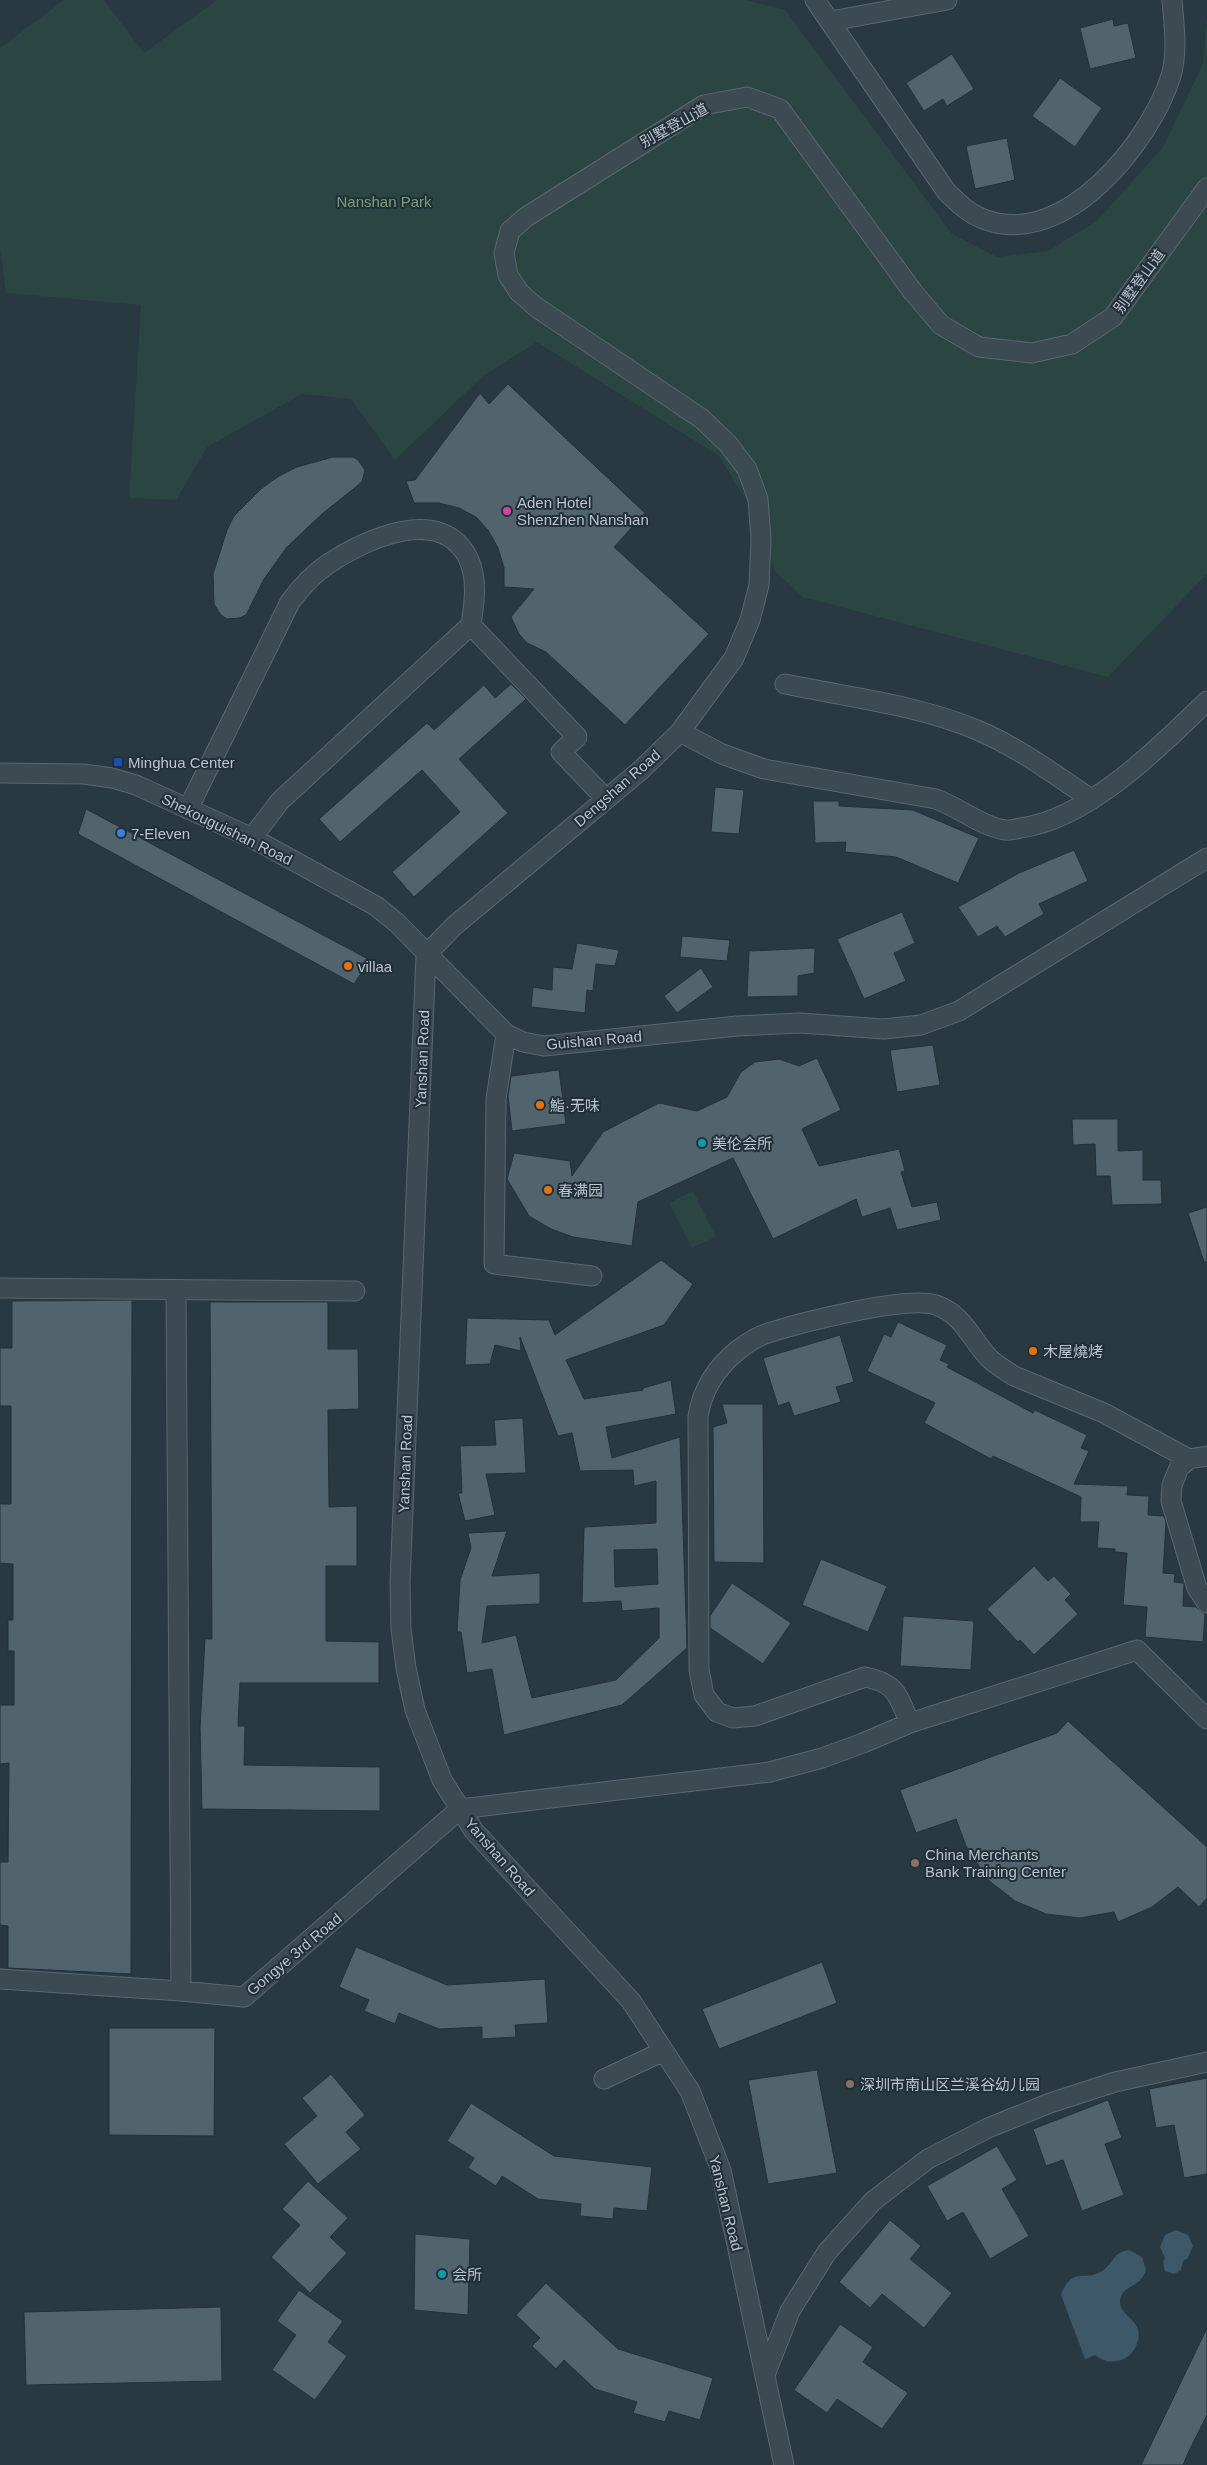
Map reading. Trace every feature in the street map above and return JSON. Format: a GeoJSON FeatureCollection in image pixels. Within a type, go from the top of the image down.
{"type":"FeatureCollection","features":[{"type":"Feature","properties":{"kind":"street"},"geometry":{"type":"LineString","coordinates":[[815,0],[832,21],[946,191],[958,204],[986,220],[1020,224],[1056,213],[1076,202],[1110,174],[1137,141],[1154,115],[1171,75],[1175,56],[1172,0]]}},
{"type":"Feature","properties":{"kind":"street"},"geometry":{"type":"LineString","coordinates":[[832,21],[947,0]]}},
{"type":"Feature","properties":{"kind":"street","name":"别墅登山道"},"geometry":{"type":"LineString","coordinates":[[759,585],[761,540],[758,499],[747,469],[728,444],[702,419],[536,307],[519,292],[508,275],[504,253],[510,231],[526,217],[704,105],[747,97],[780,109],[913,292],[941,325],[979,347],[1032,353],[1072,344],[1112,317],[1207,188]]}},
{"type":"Feature","properties":{"kind":"street"},"geometry":{"type":"LineString","coordinates":[[188,809],[290,602],[304,584],[328,564],[363,546],[402,530],[432,530],[446,535],[460,546],[469,561],[475,588],[472,625],[280,801],[252,838]]}},
{"type":"Feature","properties":{"kind":"street","name":"Dengshan Road"},"geometry":{"type":"LineString","coordinates":[[426,955],[454,926],[641,770],[680,732],[734,658],[750,620],[759,585]]}},
{"type":"Feature","properties":{"kind":"street"},"geometry":{"type":"LineString","coordinates":[[472,625],[577,737],[561,752],[606,799]]}},
{"type":"Feature","properties":{"kind":"street"},"geometry":{"type":"LineString","coordinates":[[785,684],[941,717],[979,730],[1027,757],[1092,799]]}},
{"type":"Feature","properties":{"kind":"street"},"geometry":{"type":"LineString","coordinates":[[680,732],[722,754],[764,770],[936,799],[955,806],[981,821],[1006,830],[1044,824],[1060,818],[1092,799],[1160,746],[1207,701]]}},
{"type":"Feature","properties":{"kind":"street","name":"Shekouguishan Road"},"geometry":{"type":"LineString","coordinates":[[0,774],[84,774],[112,778],[136,785],[252,838],[376,906],[397,923],[426,955]]}},
{"type":"Feature","properties":{"kind":"street","name":"Guishan Road"},"geometry":{"type":"LineString","coordinates":[[426,955],[506,1034],[523,1042],[544,1046],[737,1026],[800,1023],[884,1029],[921,1024],[959,1011],[1207,858]]}},
{"type":"Feature","properties":{"kind":"street","name":"Yanshan Road"},"geometry":{"type":"LineString","coordinates":[[426,955],[400,1582],[401,1629],[406,1668],[418,1719],[442,1780],[487,1846],[631,2000],[690,2091],[721,2170],[784,2465]]}},
{"type":"Feature","properties":{"kind":"street"},"geometry":{"type":"LineString","coordinates":[[506,1034],[496,1098],[494,1264],[592,1276]]}},
{"type":"Feature","properties":{"kind":"street"},"geometry":{"type":"LineString","coordinates":[[0,1288],[355,1291]]}},
{"type":"Feature","properties":{"kind":"street"},"geometry":{"type":"LineString","coordinates":[[176,1290],[181,1991]]}},
{"type":"Feature","properties":{"kind":"street"},"geometry":{"type":"LineString","coordinates":[[910,1723],[896,1692],[884,1681],[865,1677],[755,1716],[733,1718],[717,1712],[704,1695],[699,1670],[698,1417],[700,1400],[705,1388],[725,1362],[739,1349],[766,1334],[877,1306],[916,1303],[934,1304],[951,1312],[963,1322],[988,1357],[1014,1376],[1104,1413],[1198,1458]]}},
{"type":"Feature","properties":{"kind":"street"},"geometry":{"type":"LineString","coordinates":[[1198,1458],[1179,1468],[1172,1484],[1171,1501],[1197,1588],[1207,1602]]}},
{"type":"Feature","properties":{"kind":"street"},"geometry":{"type":"LineString","coordinates":[[460,1809],[770,1772],[863,1743],[910,1723],[1137,1650],[1207,1719]]}},
{"type":"Feature","properties":{"kind":"street","name":"Gongye 3rd Road"},"geometry":{"type":"LineString","coordinates":[[0,1979],[181,1991],[244,1998],[460,1809]]}},
{"type":"Feature","properties":{"kind":"street"},"geometry":{"type":"LineString","coordinates":[[604,2079],[664,2051]]}},
{"type":"Feature","properties":{"kind":"street"},"geometry":{"type":"LineString","coordinates":[[764,2374],[790,2311],[827,2252],[873,2201],[928,2159],[988,2128],[1050,2103],[1114,2082],[1207,2062]]}},
{"type":"Feature","properties":{"kind":"green space","name":"Nanshan Park"},"geometry":{"type":"Polygon","coordinates":[[[64,0],[104,0],[144,53],[217,0],[746,0],[785,10],[952,234],[997,257],[1048,251],[1098,220],[1163,147],[1203,64],[1207,16],[1207,574],[1108,677],[803,597],[775,571],[752,510],[719,456],[537,342],[483,376],[395,460],[351,399],[302,394],[207,447],[176,500],[129,498],[141,305],[6,293],[0,249],[0,48],[64,0]]]}},
{"type":"Feature","properties":{"kind":"green space"},"geometry":{"type":"Polygon","coordinates":[[[693,1191],[716,1237],[692,1248],[669,1203],[693,1191]]]}},
{"type":"Feature","properties":{"kind":"water"},"geometry":{"type":"Polygon","coordinates":[[[1176,2230],[1188,2235],[1193,2246],[1188,2258],[1183,2261],[1181,2270],[1174,2274],[1165,2271],[1163,2262],[1165,2258],[1160,2247],[1165,2235],[1176,2230]]]}},
{"type":"Feature","properties":{"kind":"water"},"geometry":{"type":"Polygon","coordinates":[[[1129,2250],[1142,2257],[1146,2270],[1140,2280],[1124,2292],[1120,2301],[1121,2307],[1136,2326],[1138,2332],[1134,2351],[1125,2358],[1114,2362],[1103,2360],[1095,2355],[1085,2359],[1061,2295],[1069,2281],[1079,2276],[1096,2274],[1102,2271],[1117,2255],[1129,2250]]]}},
{"type":"Feature","properties":{"kind":"building"},"geometry":{"type":"Polygon","coordinates":[[[1113,19],[1114,26],[1128,23],[1136,58],[1090,69],[1080,28],[1113,19]]]}},
{"type":"Feature","properties":{"kind":"building"},"geometry":{"type":"Polygon","coordinates":[[[952,54],[974,89],[947,106],[943,99],[924,111],[906,83],[952,54]]]}},
{"type":"Feature","properties":{"kind":"building"},"geometry":{"type":"Polygon","coordinates":[[[1060,78],[1102,108],[1075,147],[1032,116],[1060,78]]]}},
{"type":"Feature","properties":{"kind":"building"},"geometry":{"type":"Polygon","coordinates":[[[1007,138],[1015,180],[975,189],[966,146],[1007,138]]]}},
{"type":"Feature","properties":{"kind":"building"},"geometry":{"type":"Polygon","coordinates":[[[508,384],[645,513],[614,547],[709,634],[625,725],[546,652],[527,643],[519,634],[511,617],[534,589],[504,587],[504,568],[498,548],[488,530],[476,517],[459,508],[439,503],[414,503],[406,481],[415,480],[480,393],[489,404],[508,384]]]}},
{"type":"Feature","properties":{"kind":"building"},"geometry":{"type":"Polygon","coordinates":[[[333,457],[353,457],[358,460],[365,470],[362,482],[322,514],[287,547],[264,579],[246,615],[227,619],[221,615],[214,604],[213,574],[227,530],[234,516],[262,488],[279,476],[297,467],[333,457]]]}},
{"type":"Feature","properties":{"kind":"building"},"geometry":{"type":"Polygon","coordinates":[[[511,684],[526,699],[459,759],[508,813],[414,897],[392,872],[460,812],[422,770],[340,842],[319,819],[427,723],[434,730],[484,685],[495,698],[511,684]]]}},
{"type":"Feature","properties":{"kind":"building"},"geometry":{"type":"Polygon","coordinates":[[[715,787],[744,790],[739,834],[711,832],[715,787]]]}},
{"type":"Feature","properties":{"kind":"building"},"geometry":{"type":"Polygon","coordinates":[[[813,801],[839,801],[839,806],[913,810],[979,838],[958,883],[896,857],[845,852],[846,842],[815,843],[813,801]]]}},
{"type":"Feature","properties":{"kind":"building"},"geometry":{"type":"Polygon","coordinates":[[[86,809],[370,960],[354,984],[78,834],[86,809]]]}},
{"type":"Feature","properties":{"kind":"building"},"geometry":{"type":"Polygon","coordinates":[[[1074,850],[1088,881],[1039,904],[1044,914],[1005,937],[997,926],[978,937],[958,907],[1019,873],[1074,850]]]}},
{"type":"Feature","properties":{"kind":"building"},"geometry":{"type":"Polygon","coordinates":[[[902,912],[915,943],[894,953],[906,981],[864,999],[837,939],[902,912]]]}},
{"type":"Feature","properties":{"kind":"building"},"geometry":{"type":"Polygon","coordinates":[[[682,936],[730,940],[727,961],[680,957],[682,936]]]}},
{"type":"Feature","properties":{"kind":"building"},"geometry":{"type":"Polygon","coordinates":[[[577,943],[619,950],[615,966],[596,964],[593,991],[587,990],[585,1013],[531,1007],[533,987],[552,990],[553,967],[572,969],[577,943]]]}},
{"type":"Feature","properties":{"kind":"building"},"geometry":{"type":"Polygon","coordinates":[[[815,948],[814,973],[798,976],[798,996],[747,997],[749,951],[815,948]]]}},
{"type":"Feature","properties":{"kind":"building"},"geometry":{"type":"Polygon","coordinates":[[[701,968],[713,987],[677,1013],[664,996],[701,968]]]}},
{"type":"Feature","properties":{"kind":"building"},"geometry":{"type":"Polygon","coordinates":[[[933,1045],[940,1085],[897,1092],[890,1050],[933,1045]]]}},
{"type":"Feature","properties":{"kind":"building","name":"美伦会所"},"geometry":{"type":"Polygon","coordinates":[[[817,1058],[841,1110],[802,1129],[819,1166],[899,1149],[905,1171],[901,1172],[912,1207],[937,1202],[941,1220],[897,1230],[890,1208],[862,1217],[856,1199],[773,1239],[733,1158],[638,1202],[632,1246],[573,1237],[551,1229],[529,1216],[507,1179],[514,1153],[570,1161],[572,1176],[603,1132],[659,1103],[697,1111],[727,1097],[741,1072],[755,1062],[779,1059],[799,1066],[817,1058]]]}},
{"type":"Feature","properties":{"kind":"building"},"geometry":{"type":"Polygon","coordinates":[[[559,1070],[566,1124],[512,1131],[508,1096],[511,1076],[559,1070]]]}},
{"type":"Feature","properties":{"kind":"building"},"geometry":{"type":"Polygon","coordinates":[[[1072,1119],[1118,1119],[1118,1151],[1143,1150],[1143,1180],[1161,1180],[1162,1204],[1112,1205],[1110,1176],[1096,1176],[1095,1144],[1073,1145],[1072,1119]]]}},
{"type":"Feature","properties":{"kind":"building"},"geometry":{"type":"Polygon","coordinates":[[[1207,1207],[1207,1262],[1204,1262],[1188,1213],[1207,1207]]]}},
{"type":"Feature","properties":{"kind":"building"},"geometry":{"type":"Polygon","coordinates":[[[661,1260],[693,1284],[664,1325],[566,1360],[584,1399],[643,1390],[643,1388],[671,1380],[676,1414],[606,1427],[612,1458],[680,1437],[687,1648],[622,1705],[504,1735],[492,1669],[467,1673],[461,1632],[457,1632],[460,1580],[471,1548],[468,1533],[507,1531],[492,1576],[540,1573],[540,1604],[487,1606],[482,1643],[516,1635],[532,1698],[616,1680],[659,1638],[659,1608],[622,1611],[621,1601],[582,1603],[584,1527],[656,1523],[656,1481],[634,1486],[633,1470],[580,1471],[572,1433],[558,1436],[520,1337],[521,1351],[495,1345],[490,1364],[465,1365],[467,1318],[549,1320],[555,1335],[661,1260]],[[657,1549],[614,1550],[615,1587],[658,1584],[657,1549]]]}},
{"type":"Feature","properties":{"kind":"building"},"geometry":{"type":"Polygon","coordinates":[[[132,1300],[131,1974],[8,1968],[8,1926],[0,1925],[0,1862],[8,1862],[9,1763],[0,1764],[0,1705],[14,1705],[14,1651],[8,1651],[8,1620],[13,1620],[13,1564],[0,1563],[0,1504],[11,1504],[11,1406],[0,1406],[0,1348],[12,1348],[12,1301],[132,1300]]]}},
{"type":"Feature","properties":{"kind":"building"},"geometry":{"type":"Polygon","coordinates":[[[210,1302],[328,1302],[328,1349],[358,1349],[359,1409],[328,1410],[329,1507],[357,1506],[357,1566],[326,1566],[326,1641],[379,1642],[379,1683],[240,1683],[238,1726],[245,1726],[244,1765],[380,1767],[380,1811],[202,1809],[200,1727],[205,1639],[212,1639],[210,1302]]]}},
{"type":"Feature","properties":{"kind":"building"},"geometry":{"type":"Polygon","coordinates":[[[898,1322],[947,1345],[940,1360],[949,1364],[947,1367],[1033,1413],[1035,1410],[1087,1435],[1081,1448],[1089,1451],[1074,1484],[1128,1486],[1127,1495],[1149,1496],[1148,1515],[1164,1516],[1166,1522],[1163,1573],[1175,1574],[1174,1582],[1184,1583],[1183,1606],[1196,1607],[1205,1614],[1203,1642],[1145,1637],[1147,1607],[1123,1605],[1127,1553],[1115,1552],[1115,1549],[1097,1548],[1099,1522],[1080,1522],[1081,1497],[993,1456],[991,1459],[924,1423],[935,1403],[867,1371],[884,1334],[891,1337],[898,1322]]]}},
{"type":"Feature","properties":{"kind":"building"},"geometry":{"type":"Polygon","coordinates":[[[840,1335],[854,1382],[836,1387],[841,1402],[794,1416],[789,1402],[778,1406],[763,1358],[840,1335]]]}},
{"type":"Feature","properties":{"kind":"building"},"geometry":{"type":"Polygon","coordinates":[[[722,1404],[763,1404],[764,1563],[714,1562],[713,1427],[727,1423],[722,1404]]]}},
{"type":"Feature","properties":{"kind":"building"},"geometry":{"type":"Polygon","coordinates":[[[523,1418],[526,1473],[486,1474],[495,1515],[465,1521],[458,1493],[462,1493],[460,1446],[496,1445],[494,1420],[523,1418]]]}},
{"type":"Feature","properties":{"kind":"building"},"geometry":{"type":"Polygon","coordinates":[[[821,1559],[887,1586],[868,1632],[802,1605],[821,1559]]]}},
{"type":"Feature","properties":{"kind":"building"},"geometry":{"type":"Polygon","coordinates":[[[1034,1566],[1048,1581],[1054,1576],[1071,1594],[1065,1600],[1078,1614],[1034,1655],[1020,1640],[1018,1642],[987,1609],[1034,1566]]]}},
{"type":"Feature","properties":{"kind":"building"},"geometry":{"type":"Polygon","coordinates":[[[732,1583],[791,1623],[763,1664],[710,1628],[710,1616],[732,1583]]]}},
{"type":"Feature","properties":{"kind":"building"},"geometry":{"type":"Polygon","coordinates":[[[903,1616],[974,1621],[971,1670],[900,1666],[903,1616]]]}},
{"type":"Feature","properties":{"kind":"building"},"geometry":{"type":"Polygon","coordinates":[[[1068,1721],[1207,1847],[1207,1898],[1199,1907],[1178,1887],[1152,1907],[1118,1922],[1114,1912],[1080,1918],[1046,1914],[1015,1901],[988,1880],[966,1846],[956,1819],[916,1833],[900,1790],[1057,1733],[1068,1721]]]}},
{"type":"Feature","properties":{"kind":"building"},"geometry":{"type":"Polygon","coordinates":[[[356,1947],[447,1985],[545,1979],[548,2023],[515,2025],[516,2037],[482,2039],[482,2027],[439,2029],[399,2013],[395,2024],[364,2011],[369,2000],[339,1987],[356,1947]]]}},
{"type":"Feature","properties":{"kind":"building"},"geometry":{"type":"Polygon","coordinates":[[[822,1962],[837,2003],[719,2049],[702,2009],[822,1962]]]}},
{"type":"Feature","properties":{"kind":"building"},"geometry":{"type":"Polygon","coordinates":[[[109,2028],[215,2028],[214,2136],[109,2135],[109,2028]]]}},
{"type":"Feature","properties":{"kind":"building"},"geometry":{"type":"Polygon","coordinates":[[[817,2070],[837,2173],[768,2184],[748,2080],[817,2070]]]}},
{"type":"Feature","properties":{"kind":"building"},"geometry":{"type":"Polygon","coordinates":[[[331,2074],[365,2115],[346,2132],[361,2149],[318,2184],[284,2144],[317,2116],[302,2098],[331,2074]]]}},
{"type":"Feature","properties":{"kind":"building"},"geometry":{"type":"Polygon","coordinates":[[[1207,2078],[1207,2174],[1184,2178],[1174,2125],[1156,2128],[1149,2089],[1207,2078]]]}},
{"type":"Feature","properties":{"kind":"building"},"geometry":{"type":"Polygon","coordinates":[[[1108,2100],[1122,2138],[1105,2144],[1124,2195],[1082,2211],[1063,2160],[1046,2166],[1033,2129],[1108,2100]]]}},
{"type":"Feature","properties":{"kind":"building"},"geometry":{"type":"Polygon","coordinates":[[[471,2103],[554,2156],[652,2167],[647,2211],[614,2208],[613,2219],[580,2216],[581,2204],[538,2199],[502,2176],[496,2186],[468,2168],[474,2158],[447,2141],[471,2103]]]}},
{"type":"Feature","properties":{"kind":"building"},"geometry":{"type":"Polygon","coordinates":[[[997,2146],[1017,2180],[1002,2189],[1029,2236],[990,2259],[963,2212],[947,2221],[927,2186],[997,2146]]]}},
{"type":"Feature","properties":{"kind":"building"},"geometry":{"type":"Polygon","coordinates":[[[308,2181],[348,2218],[330,2237],[347,2253],[310,2293],[271,2257],[300,2225],[282,2209],[308,2181]]]}},
{"type":"Feature","properties":{"kind":"building"},"geometry":{"type":"Polygon","coordinates":[[[890,2220],[921,2246],[910,2259],[952,2293],[924,2328],[882,2294],[870,2308],[839,2282],[890,2220]]]}},
{"type":"Feature","properties":{"kind":"building","name":"会所"},"geometry":{"type":"Polygon","coordinates":[[[415,2234],[470,2239],[468,2315],[414,2310],[415,2234]]]}},
{"type":"Feature","properties":{"kind":"building"},"geometry":{"type":"Polygon","coordinates":[[[546,2283],[618,2349],[713,2378],[700,2420],[669,2411],[665,2422],[633,2413],[637,2402],[595,2389],[564,2360],[556,2369],[532,2346],[540,2338],[516,2315],[546,2283]]]}},
{"type":"Feature","properties":{"kind":"building"},"geometry":{"type":"Polygon","coordinates":[[[299,2290],[343,2321],[328,2342],[347,2356],[315,2400],[272,2370],[296,2335],[277,2321],[299,2290]]]}},
{"type":"Feature","properties":{"kind":"building"},"geometry":{"type":"Polygon","coordinates":[[[221,2307],[222,2381],[26,2385],[24,2312],[221,2307]]]}},
{"type":"Feature","properties":{"kind":"building"},"geometry":{"type":"Polygon","coordinates":[[[840,2324],[873,2347],[863,2362],[908,2393],[882,2429],[837,2399],[827,2413],[794,2390],[840,2324]]]}},
{"type":"Feature","properties":{"kind":"building"},"geometry":{"type":"Polygon","coordinates":[[[1207,2328],[1207,2415],[1183,2465],[1141,2465],[1207,2328]]]}},
{"type":"Feature","properties":{"kind":"place","name":"Aden Hotel Shenzhen Nanshan"},"geometry":{"type":"Point","coordinates":[507,511]}},
{"type":"Feature","properties":{"kind":"place","name":"Minghua Center"},"geometry":{"type":"Point","coordinates":[118,762]}},
{"type":"Feature","properties":{"kind":"place","name":"7-Eleven"},"geometry":{"type":"Point","coordinates":[121,833]}},
{"type":"Feature","properties":{"kind":"place","name":"villaa"},"geometry":{"type":"Point","coordinates":[348,966]}},
{"type":"Feature","properties":{"kind":"place","name":"鮨·无味"},"geometry":{"type":"Point","coordinates":[540,1105]}},
{"type":"Feature","properties":{"kind":"place","name":"美伦会所"},"geometry":{"type":"Point","coordinates":[702,1143]}},
{"type":"Feature","properties":{"kind":"place","name":"春满园"},"geometry":{"type":"Point","coordinates":[548,1190]}},
{"type":"Feature","properties":{"kind":"place","name":"木屋燒烤"},"geometry":{"type":"Point","coordinates":[1033,1351]}},
{"type":"Feature","properties":{"kind":"place","name":"China Merchants Bank Training Center"},"geometry":{"type":"Point","coordinates":[915,1863]}},
{"type":"Feature","properties":{"kind":"place","name":"深圳市南山区兰溪谷幼儿园"},"geometry":{"type":"Point","coordinates":[850,2084]}},
{"type":"Feature","properties":{"kind":"place","name":"会所"},"geometry":{"type":"Point","coordinates":[442,2274]}}]}
